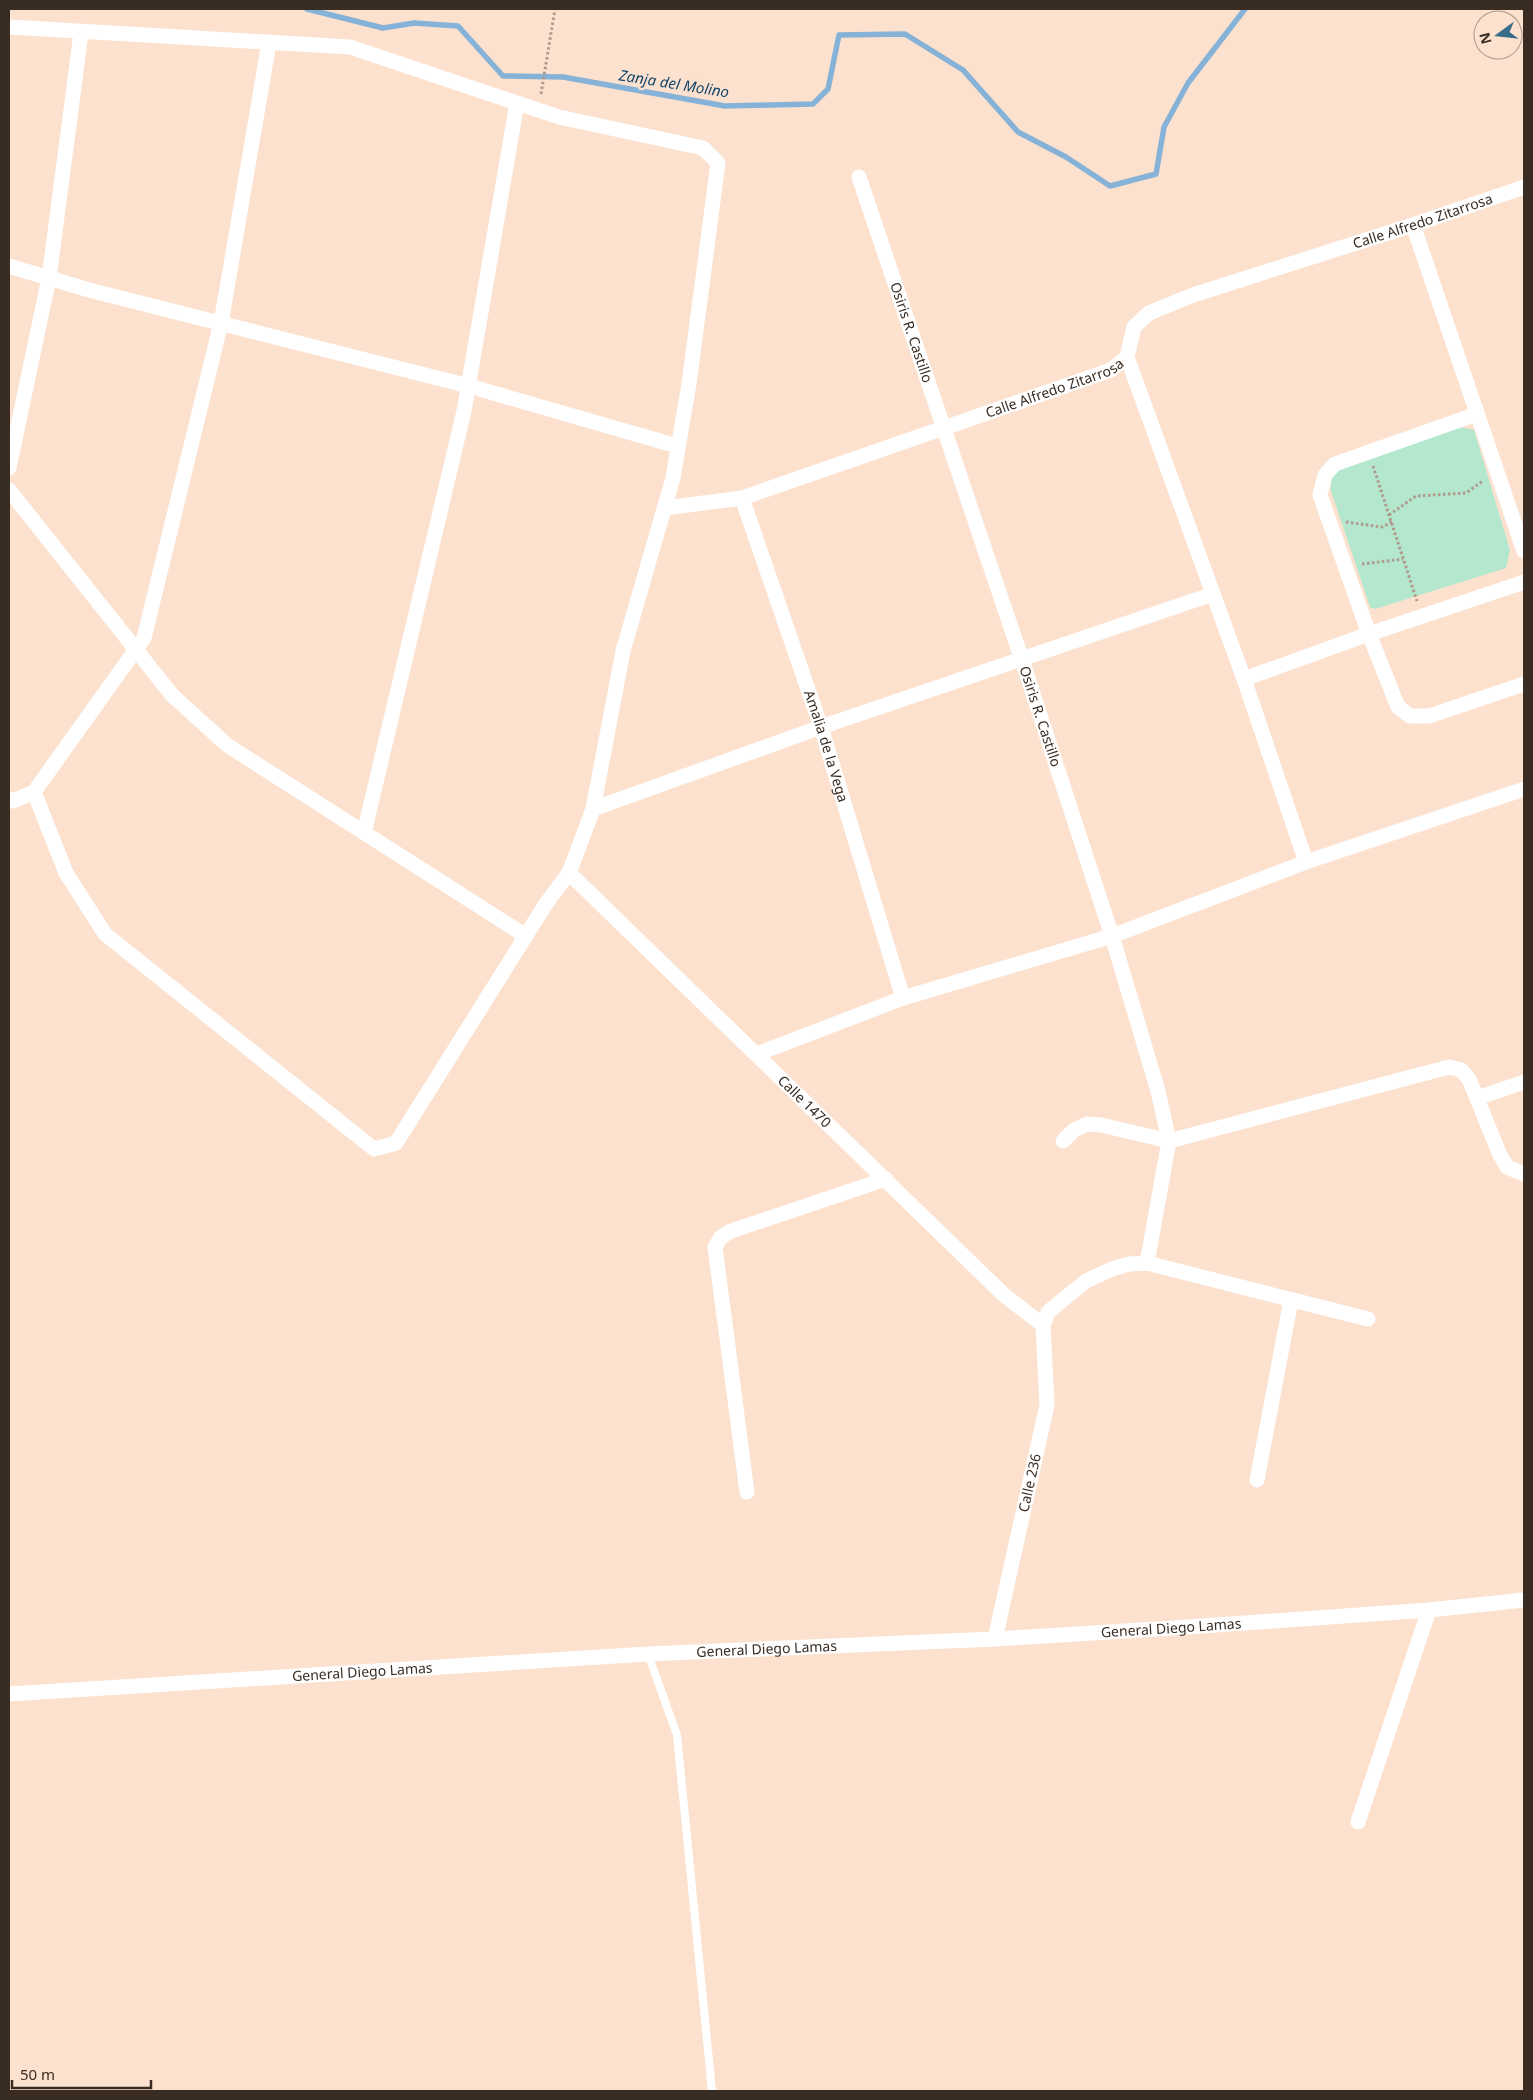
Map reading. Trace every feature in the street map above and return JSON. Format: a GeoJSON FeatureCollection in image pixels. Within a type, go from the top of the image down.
{"type":"FeatureCollection","features":[{"type":"Feature","properties":{"kind":"street"},"geometry":{"type":"LineString","coordinates":[[9,27],[80,33],[350,48],[559,116],[703,148],[718,163],[689,384],[673,478],[624,651],[593,809],[569,873],[526,936],[396,1143],[374,1149],[105,934],[66,873],[34,792]]}},
{"type":"Feature","properties":{"kind":"street"},"geometry":{"type":"LineString","coordinates":[[9,468],[49,278],[80,33]]}},
{"type":"Feature","properties":{"kind":"street"},"geometry":{"type":"LineString","coordinates":[[11,800],[34,792],[144,638],[221,323],[269,43]]}},
{"type":"Feature","properties":{"kind":"street"},"geometry":{"type":"LineString","coordinates":[[364,833],[469,386],[517,103]]}},
{"type":"Feature","properties":{"kind":"street","name":"Osiris R. Castillo"},"geometry":{"type":"LineString","coordinates":[[860,177],[942,428],[1022,660],[1112,936],[1158,1091],[1169,1141],[1147,1263]]}},
{"type":"Feature","properties":{"kind":"street","name":"Calle Alfredo Zitarrosa"},"geometry":{"type":"LineString","coordinates":[[665,508],[742,498],[1111,370],[1127,357],[1134,327],[1149,313],[1193,295],[1413,225],[1524,187]]}},
{"type":"Feature","properties":{"kind":"street"},"geometry":{"type":"LineString","coordinates":[[1413,225],[1524,551]]}},
{"type":"Feature","properties":{"kind":"street"},"geometry":{"type":"LineString","coordinates":[[9,266],[221,323],[469,386],[677,446]]}},
{"type":"Feature","properties":{"kind":"street"},"geometry":{"type":"LineString","coordinates":[[1127,357],[1244,679],[1306,862]]}},
{"type":"Feature","properties":{"kind":"street"},"geometry":{"type":"LineString","coordinates":[[1477,414],[1335,464],[1325,475],[1320,495],[1369,634],[1398,707],[1410,716],[1429,716],[1524,684]]}},
{"type":"Feature","properties":{"kind":"street"},"geometry":{"type":"LineString","coordinates":[[9,490],[172,695],[227,746],[526,936]]}},
{"type":"Feature","properties":{"kind":"street","name":"Amalia de la Vega"},"geometry":{"type":"LineString","coordinates":[[742,498],[821,727],[902,998]]}},
{"type":"Feature","properties":{"kind":"street"},"geometry":{"type":"LineString","coordinates":[[1244,679],[1369,634],[1524,582]]}},
{"type":"Feature","properties":{"kind":"street"},"geometry":{"type":"LineString","coordinates":[[593,809],[821,727],[1212,594]]}},
{"type":"Feature","properties":{"kind":"street"},"geometry":{"type":"LineString","coordinates":[[757,1054],[902,998],[1112,936],[1306,862],[1524,789]]}},
{"type":"Feature","properties":{"kind":"street","name":"Calle 1470"},"geometry":{"type":"LineString","coordinates":[[569,873],[714,1016],[757,1054],[1004,1295],[1042,1325]]}},
{"type":"Feature","properties":{"kind":"street"},"geometry":{"type":"LineString","coordinates":[[1063,1141],[1074,1130],[1086,1124],[1101,1125],[1169,1141],[1449,1067],[1461,1070],[1469,1079],[1500,1155],[1507,1166],[1524,1174]]}},
{"type":"Feature","properties":{"kind":"street"},"geometry":{"type":"LineString","coordinates":[[1477,1098],[1524,1082]]}},
{"type":"Feature","properties":{"kind":"street"},"geometry":{"type":"LineString","coordinates":[[747,1492],[715,1246],[721,1237],[731,1231],[886,1179]]}},
{"type":"Feature","properties":{"kind":"street"},"geometry":{"type":"LineString","coordinates":[[1042,1325],[1048,1312],[1086,1281],[1112,1269],[1129,1264],[1147,1263],[1368,1319]]}},
{"type":"Feature","properties":{"kind":"street"},"geometry":{"type":"LineString","coordinates":[[1257,1480],[1291,1300]]}},
{"type":"Feature","properties":{"kind":"street","name":"Calle 236"},"geometry":{"type":"LineString","coordinates":[[995,1639],[1047,1405],[1042,1325]]}},
{"type":"Feature","properties":{"kind":"street","name":"General Diego Lamas"},"geometry":{"type":"LineString","coordinates":[[9,1694],[648,1654],[995,1639],[1429,1610],[1524,1600]]}},
{"type":"Feature","properties":{"kind":"street"},"geometry":{"type":"LineString","coordinates":[[1358,1822],[1429,1610]]}},
{"type":"Feature","properties":{"kind":"lane"},"geometry":{"type":"LineString","coordinates":[[648,1654],[677,1735],[712,2091]]}},
{"type":"Feature","properties":{"kind":"path"},"geometry":{"type":"LineString","coordinates":[[538,110],[555,9]]}},
{"type":"Feature","properties":{"kind":"path"},"geometry":{"type":"LineString","coordinates":[[1368,451],[1422,616]]}},
{"type":"Feature","properties":{"kind":"path"},"geometry":{"type":"LineString","coordinates":[[1389,515],[1416,496],[1466,493],[1497,471]]}},
{"type":"Feature","properties":{"kind":"path"},"geometry":{"type":"LineString","coordinates":[[1328,519],[1382,527],[1392,522]]}},
{"type":"Feature","properties":{"kind":"path"},"geometry":{"type":"LineString","coordinates":[[1345,566],[1404,560]]}},
{"type":"Feature","properties":{"kind":"green space"},"geometry":{"type":"Polygon","coordinates":[[[1459,427],[1474,430],[1510,550],[1506,568],[1375,609],[1370,607],[1331,491],[1331,480],[1339,468],[1459,427]]]}},
{"type":"Feature","properties":{"kind":"waterway","name":"Zanja del Molino"},"geometry":{"type":"LineString","coordinates":[[307,9],[383,28],[414,23],[458,26],[503,76],[563,77],[725,106],[813,104],[828,89],[839,35],[905,34],[963,70],[1018,132],[1066,157],[1110,186],[1156,174],[1164,127],[1188,83],[1245,9]]}}]}
